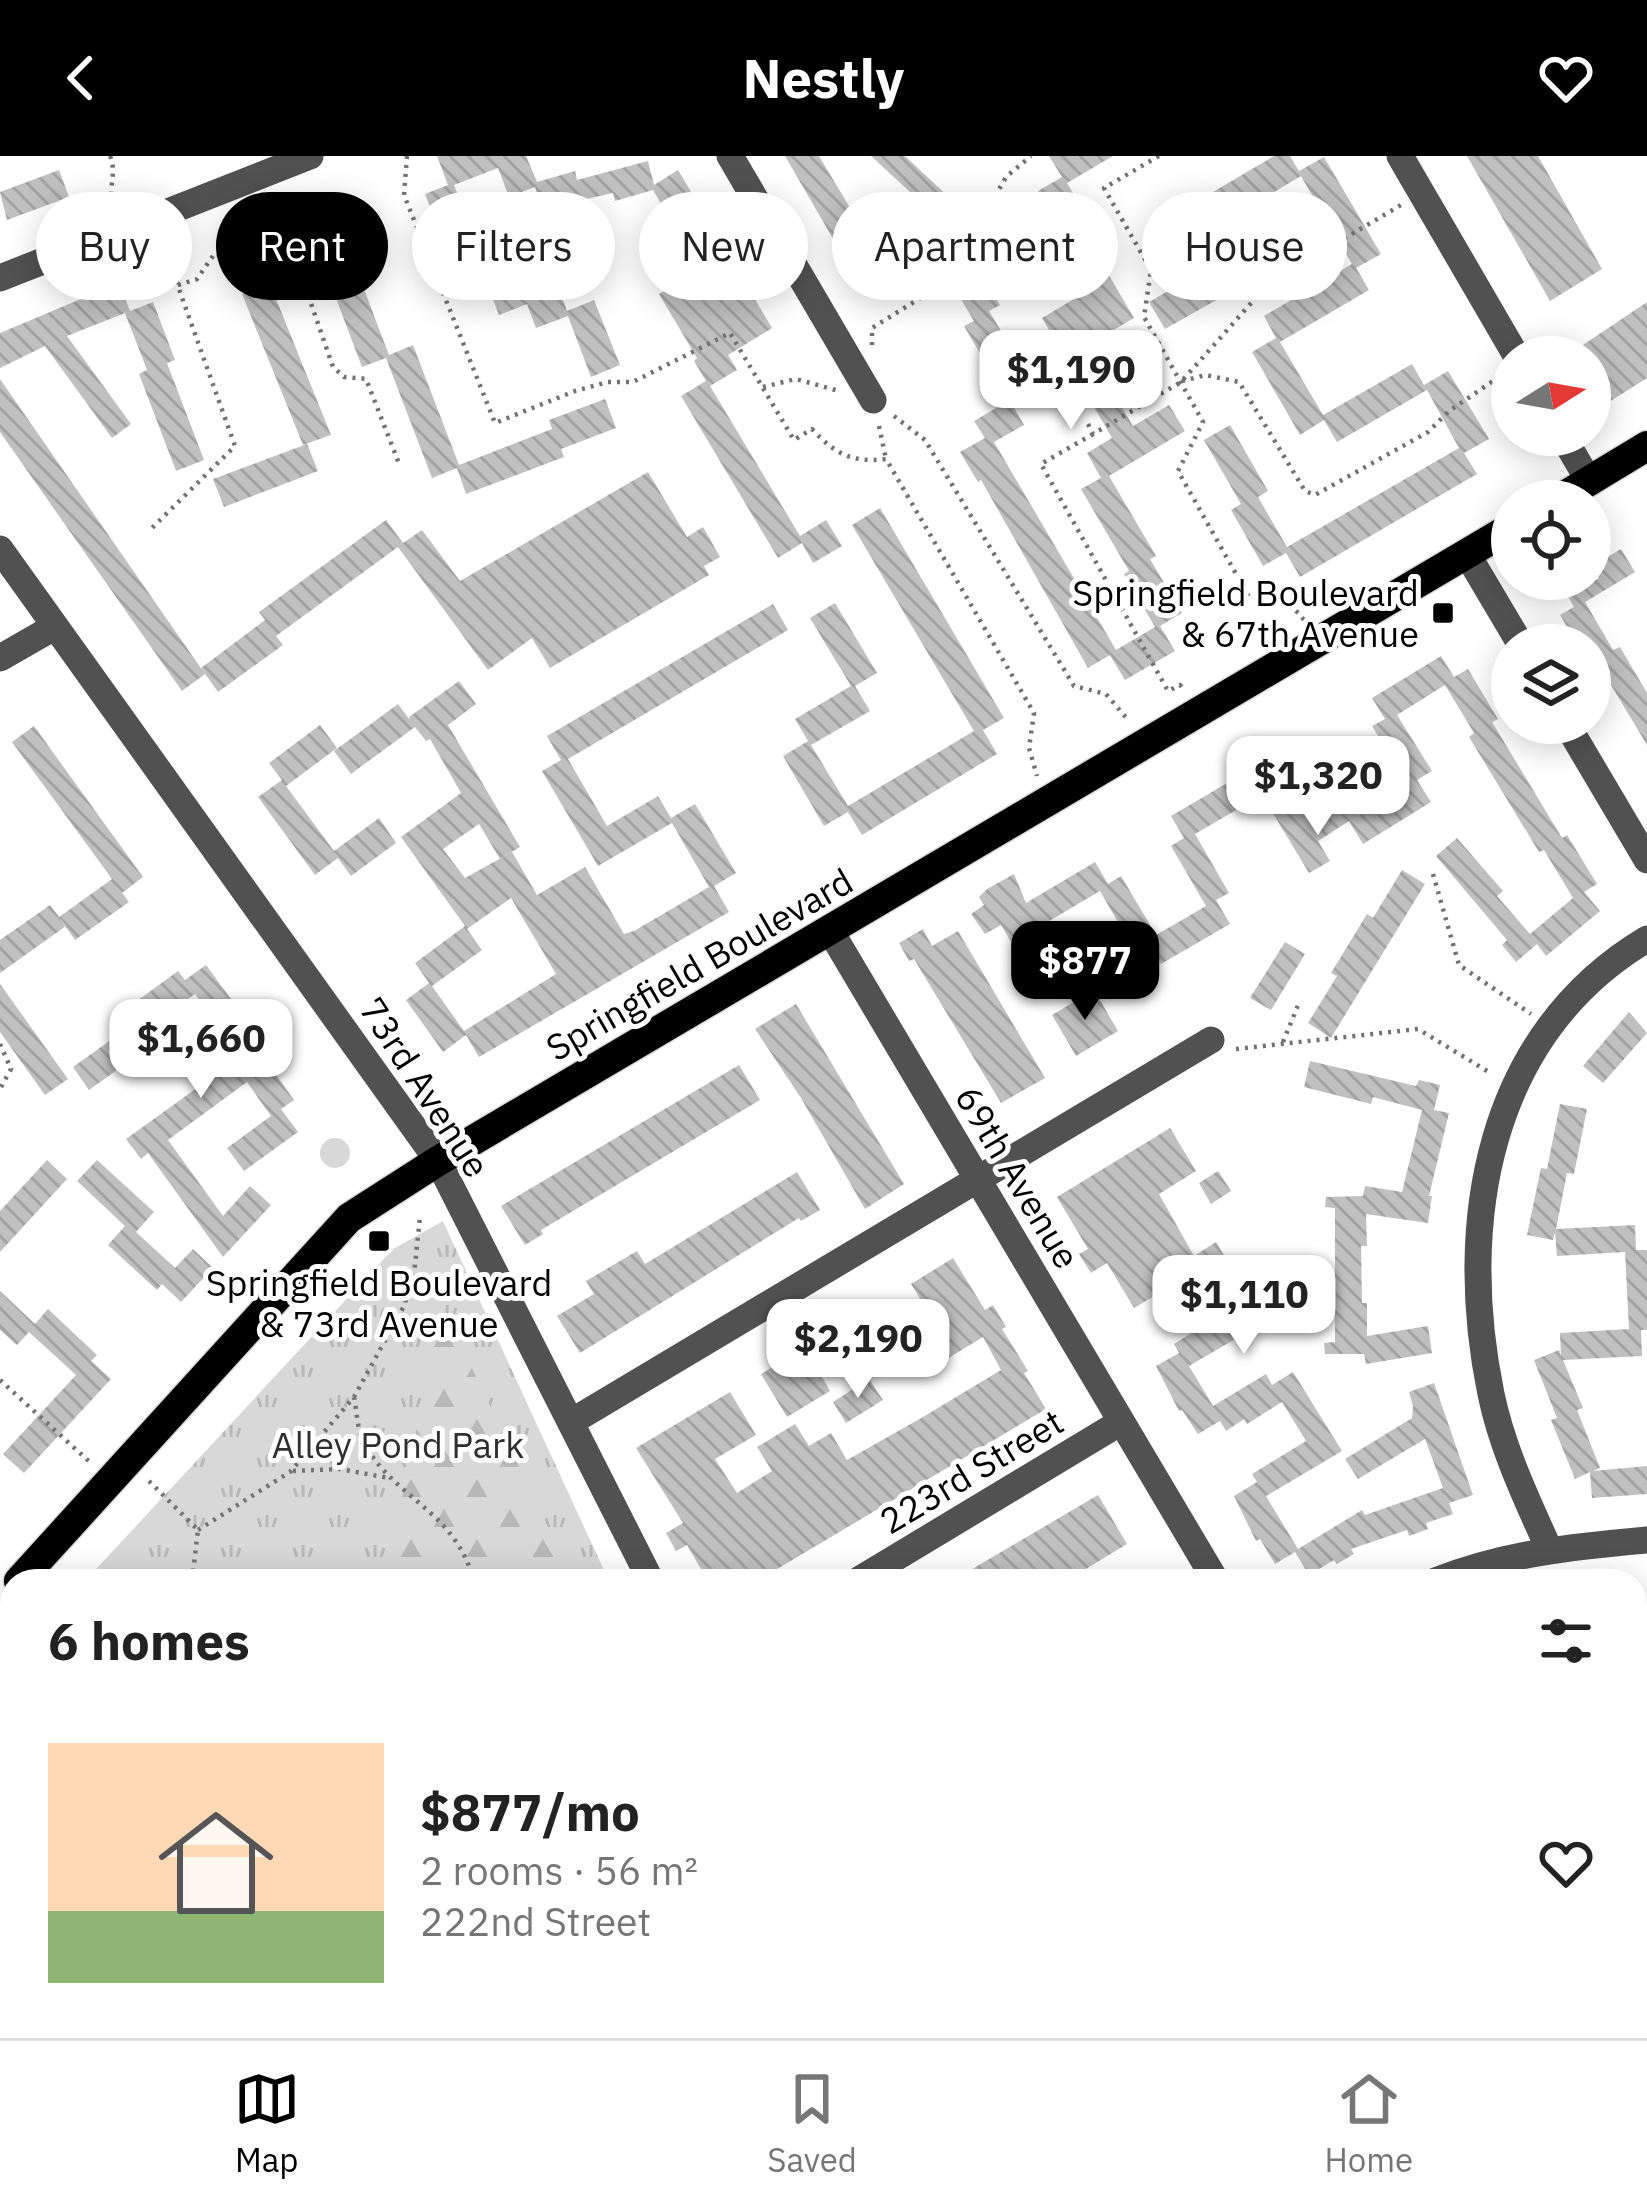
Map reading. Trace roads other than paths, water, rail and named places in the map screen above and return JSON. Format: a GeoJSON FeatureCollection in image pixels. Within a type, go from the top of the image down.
{"type":"FeatureCollection","features":[{"type":"Feature","properties":{"kind":"main road"},"geometry":{"type":"LineString","coordinates":[[1590,480],[1647,446]]}},
{"type":"Feature","properties":{"kind":"main road","name":"Springfield Boulevard"},"geometry":{"type":"LineString","coordinates":[[30,1569],[349,1218],[1491,540]]}},
{"type":"Feature","properties":{"kind":"street"},"geometry":{"type":"LineString","coordinates":[[0,278],[310,156]]}},
{"type":"Feature","properties":{"kind":"street"},"geometry":{"type":"LineString","coordinates":[[730,156],[873,400]]}},
{"type":"Feature","properties":{"kind":"street"},"geometry":{"type":"LineString","coordinates":[[1400,156],[1505,336]]}},
{"type":"Feature","properties":{"kind":"street","name":"73rd Avenue"},"geometry":{"type":"LineString","coordinates":[[0,549],[438,1161],[645,1569]]}},
{"type":"Feature","properties":{"kind":"street"},"geometry":{"type":"LineString","coordinates":[[1467,554],[1509,624]]}},
{"type":"Feature","properties":{"kind":"street"},"geometry":{"type":"LineString","coordinates":[[0,658],[54,627]]}},
{"type":"Feature","properties":{"kind":"street"},"geometry":{"type":"LineString","coordinates":[[1579,744],[1647,860]]}},
{"type":"Feature","properties":{"kind":"street","name":"69th Avenue"},"geometry":{"type":"LineString","coordinates":[[831,932],[1209,1569]]}},
{"type":"Feature","properties":{"kind":"street"},"geometry":{"type":"LineString","coordinates":[[1549,1550],[1491,1399],[1475,1257],[1486,1162],[1514,1084],[1563,1008],[1618,957],[1647,940]]}},
{"type":"Feature","properties":{"kind":"street"},"geometry":{"type":"LineString","coordinates":[[571,1422],[1211,1040]]}},
{"type":"Feature","properties":{"kind":"street","name":"223rd Street"},"geometry":{"type":"LineString","coordinates":[[877,1569],[1121,1422]]}},
{"type":"Feature","properties":{"kind":"street"},"geometry":{"type":"LineString","coordinates":[[1466,1569],[1549,1550],[1647,1540]]}},
{"type":"Feature","properties":{"kind":"place","name":"Springfield Boulevard & 67th Avenue"},"geometry":{"type":"Point","coordinates":[1443,613]}},
{"type":"Feature","properties":{"kind":"place","name":"Springfield Boulevard & 73rd Avenue"},"geometry":{"type":"Point","coordinates":[379,1241]}},
{"type":"Feature","properties":{"kind":"park label","name":"Alley Pond Park"},"geometry":{"type":"Point","coordinates":[398,1444]}}]}
